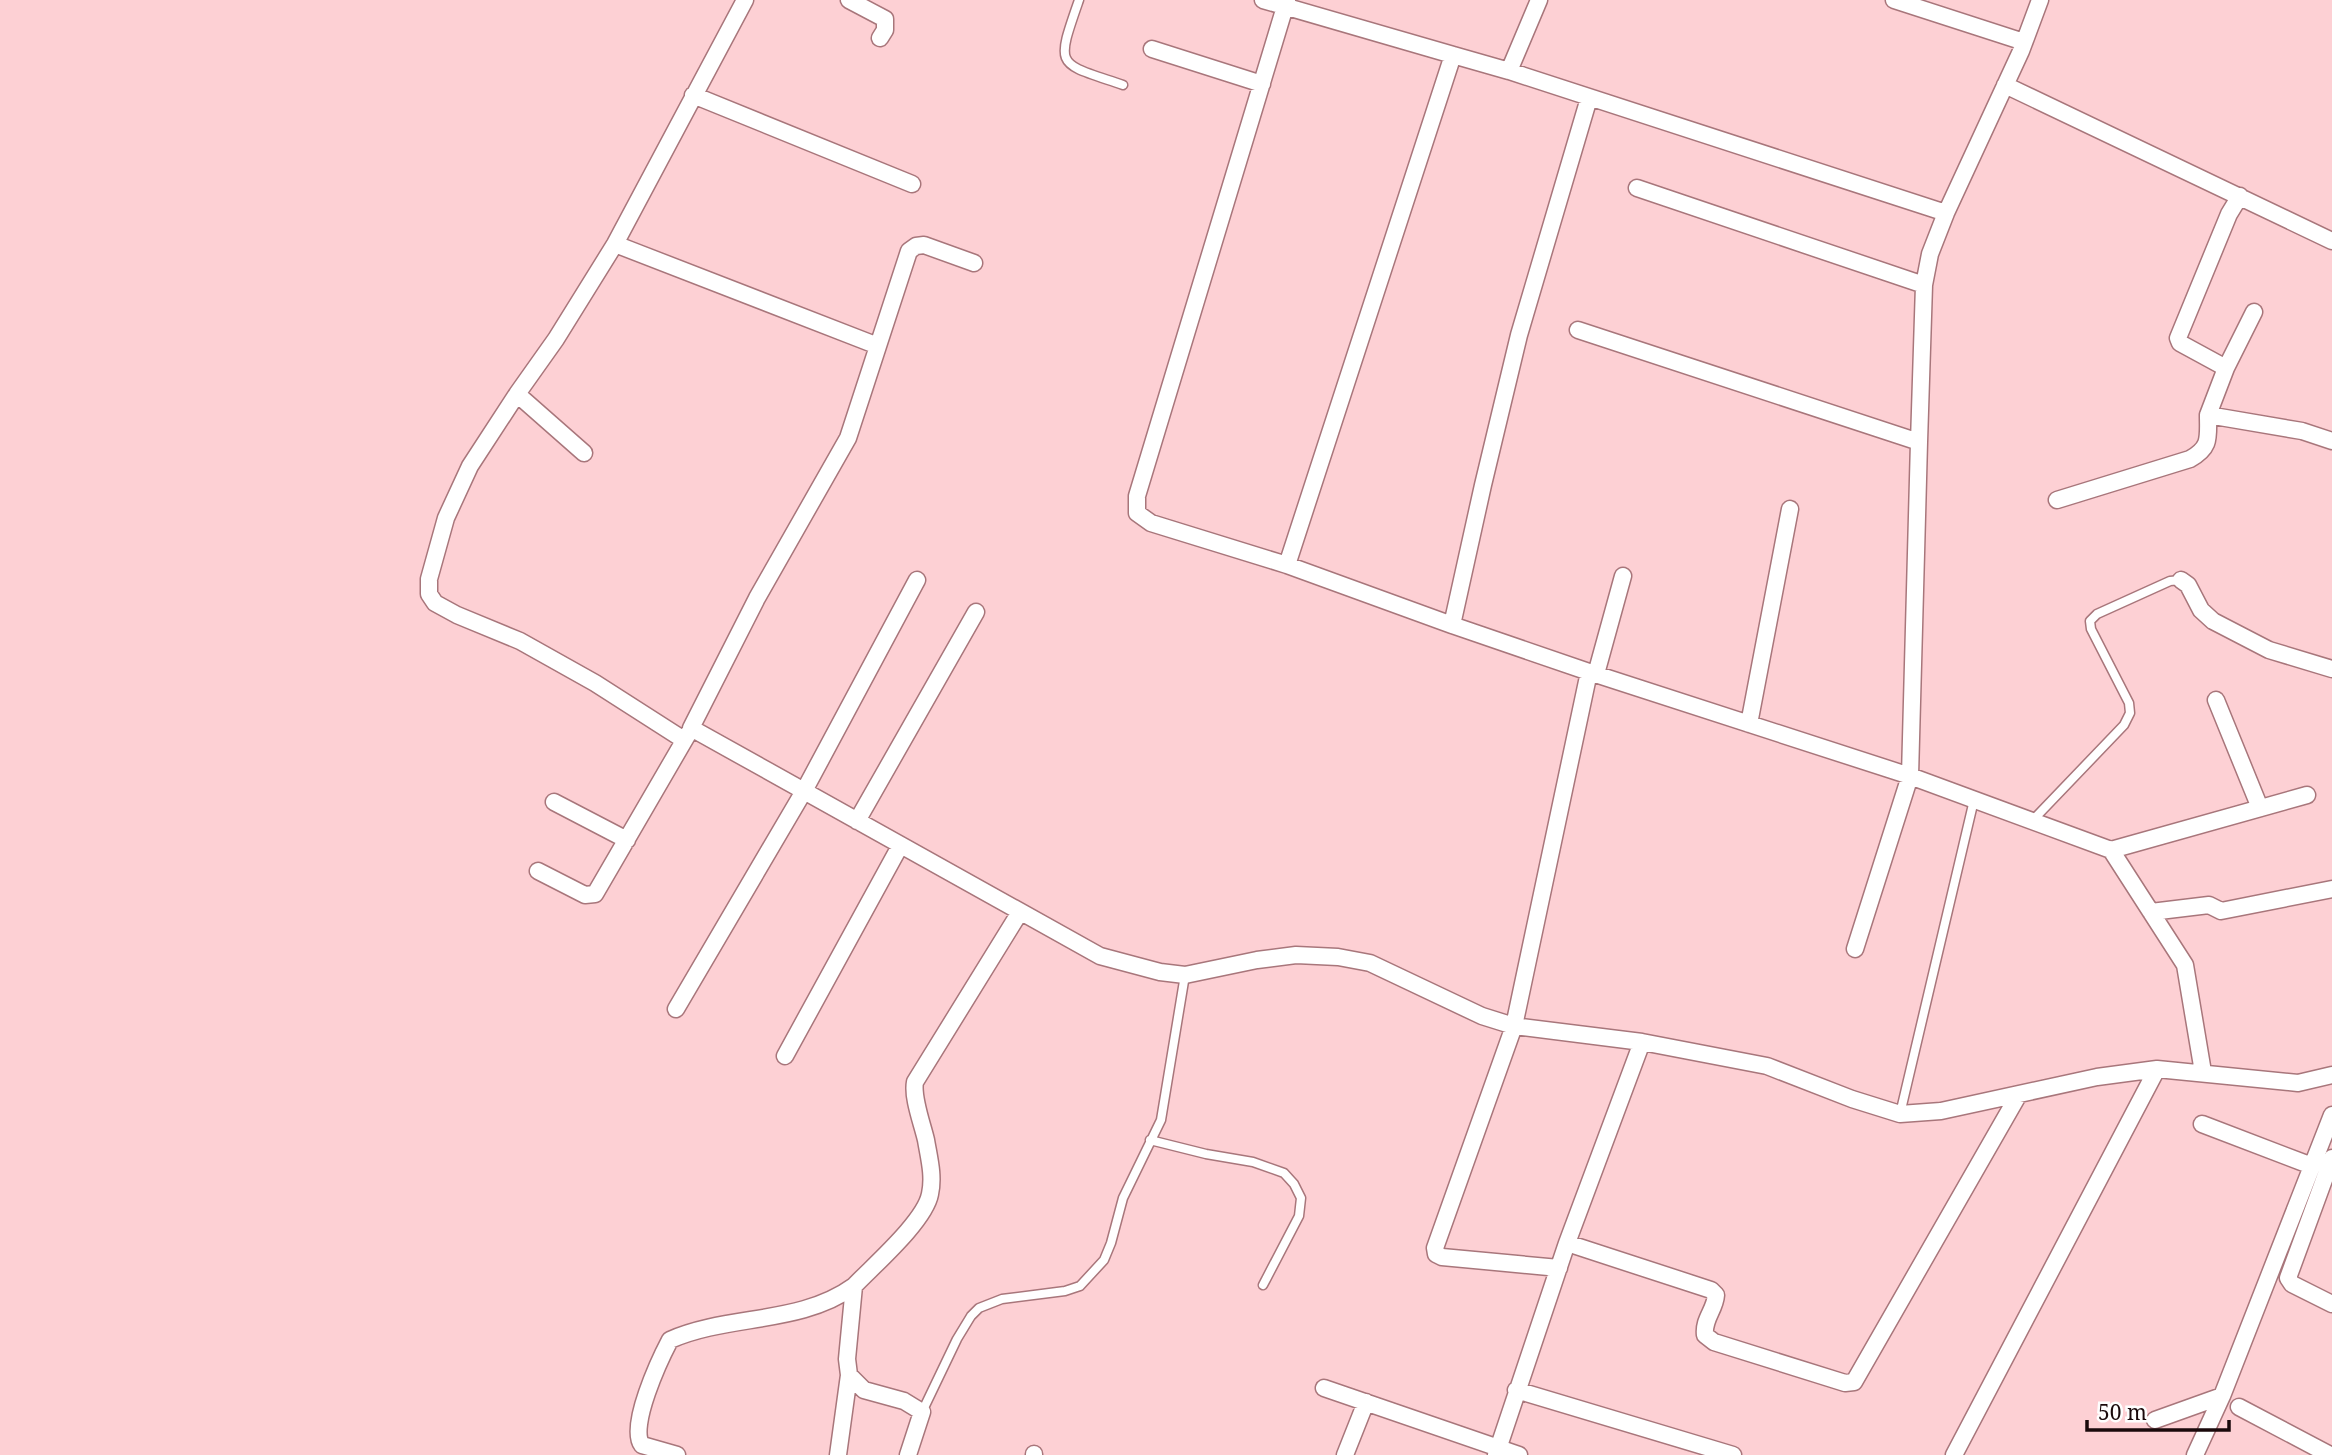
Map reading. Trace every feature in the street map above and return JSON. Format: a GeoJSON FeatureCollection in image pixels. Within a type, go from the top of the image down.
{"type":"FeatureCollection","features":[{"type":"Feature","properties":{"kind":"street"},"geometry":{"type":"LineString","coordinates":[[745,0],[615,244],[470,466],[446,518],[429,579],[429,594],[435,603],[520,641],[687,734],[804,791],[1100,956],[1160,972],[1185,975],[1296,955],[1338,957],[1370,963],[1482,1016],[1514,1026],[1642,1042],[1767,1066],[1852,1100],[1900,1114],[1941,1111],[2097,1077],[2157,1069],[2298,1083],[2332,1075]]}},
{"type":"Feature","properties":{"kind":"street"},"geometry":{"type":"LineString","coordinates":[[849,0],[885,19],[885,30],[880,38]]}},
{"type":"Feature","properties":{"kind":"street"},"geometry":{"type":"LineString","coordinates":[[1263,0],[1286,4],[1509,71],[1946,213]]}},
{"type":"Feature","properties":{"kind":"street"},"geometry":{"type":"LineString","coordinates":[[1509,71],[1539,0]]}},
{"type":"Feature","properties":{"kind":"street"},"geometry":{"type":"LineString","coordinates":[[1894,0],[2024,42]]}},
{"type":"Feature","properties":{"kind":"street"},"geometry":{"type":"LineString","coordinates":[[1855,949],[1910,776],[1924,285],[1930,254],[2040,0]]}},
{"type":"Feature","properties":{"kind":"street"},"geometry":{"type":"LineString","coordinates":[[1286,4],[1137,496],[1137,513],[1151,523],[1287,565],[1592,673],[1910,776],[2111,850],[2185,965],[2203,1072]]}},
{"type":"Feature","properties":{"kind":"street"},"geometry":{"type":"LineString","coordinates":[[1153,49],[1262,83]]}},
{"type":"Feature","properties":{"kind":"street"},"geometry":{"type":"LineString","coordinates":[[1287,565],[1453,55]]}},
{"type":"Feature","properties":{"kind":"street"},"geometry":{"type":"LineString","coordinates":[[2005,85],[2332,241]]}},
{"type":"Feature","properties":{"kind":"street"},"geometry":{"type":"LineString","coordinates":[[693,95],[912,184]]}},
{"type":"Feature","properties":{"kind":"street"},"geometry":{"type":"LineString","coordinates":[[1452,625],[1519,335],[1589,98]]}},
{"type":"Feature","properties":{"kind":"street"},"geometry":{"type":"LineString","coordinates":[[1637,188],[1924,285]]}},
{"type":"Feature","properties":{"kind":"street"},"geometry":{"type":"LineString","coordinates":[[2226,368],[2180,344],[2178,338],[2229,214],[2240,196]]}},
{"type":"Feature","properties":{"kind":"street"},"geometry":{"type":"LineString","coordinates":[[615,244],[878,346]]}},
{"type":"Feature","properties":{"kind":"street"},"geometry":{"type":"LineString","coordinates":[[538,871],[591,896],[627,840],[687,734],[757,597],[848,438],[909,251],[924,245],[974,263]]}},
{"type":"Feature","properties":{"kind":"street"},"geometry":{"type":"LineString","coordinates":[[2057,500],[2190,459],[2202,452],[2208,442],[2208,415],[2226,368],[2254,312]]}},
{"type":"Feature","properties":{"kind":"street"},"geometry":{"type":"LineString","coordinates":[[1578,330],[1919,442]]}},
{"type":"Feature","properties":{"kind":"street"},"geometry":{"type":"LineString","coordinates":[[517,394],[584,453]]}},
{"type":"Feature","properties":{"kind":"street"},"geometry":{"type":"LineString","coordinates":[[2208,415],[2302,431],[2332,441]]}},
{"type":"Feature","properties":{"kind":"street"},"geometry":{"type":"LineString","coordinates":[[1749,724],[1790,509]]}},
{"type":"Feature","properties":{"kind":"street"},"geometry":{"type":"LineString","coordinates":[[1559,1268],[1442,1257],[1436,1254],[1435,1248],[1514,1026],[1592,673],[1623,576]]}},
{"type":"Feature","properties":{"kind":"street"},"geometry":{"type":"LineString","coordinates":[[676,1009],[804,791],[917,580]]}},
{"type":"Feature","properties":{"kind":"street"},"geometry":{"type":"LineString","coordinates":[[2181,580],[2188,585],[2200,610],[2213,621],[2269,650],[2332,669]]}},
{"type":"Feature","properties":{"kind":"street"},"geometry":{"type":"LineString","coordinates":[[857,821],[976,612]]}},
{"type":"Feature","properties":{"kind":"street"},"geometry":{"type":"LineString","coordinates":[[2216,700],[2260,808]]}},
{"type":"Feature","properties":{"kind":"street"},"geometry":{"type":"LineString","coordinates":[[2111,850],[2307,795]]}},
{"type":"Feature","properties":{"kind":"street"},"geometry":{"type":"LineString","coordinates":[[554,802],[627,840]]}},
{"type":"Feature","properties":{"kind":"street"},"geometry":{"type":"LineString","coordinates":[[785,1056],[900,846]]}},
{"type":"Feature","properties":{"kind":"street"},"geometry":{"type":"LineString","coordinates":[[2151,912],[2209,905],[2221,911],[2332,889]]}},
{"type":"Feature","properties":{"kind":"street"},"geometry":{"type":"LineString","coordinates":[[677,1455],[642,1445],[638,1438],[641,1412],[662,1354],[670,1340],[688,1332],[786,1315],[821,1304],[854,1286],[928,1203],[932,1173],[921,1114],[913,1091],[915,1082],[1020,912]]}},
{"type":"Feature","properties":{"kind":"street"},"geometry":{"type":"LineString","coordinates":[[1497,1452],[1567,1243],[1642,1042]]}},
{"type":"Feature","properties":{"kind":"street"},"geometry":{"type":"LineString","coordinates":[[1954,1455],[2157,1069]]}},
{"type":"Feature","properties":{"kind":"street"},"geometry":{"type":"LineString","coordinates":[[1567,1243],[1711,1290],[1716,1295],[1715,1304],[1704,1324],[1705,1335],[1714,1342],[1845,1383],[1854,1382],[2019,1094]]}},
{"type":"Feature","properties":{"kind":"street"},"geometry":{"type":"LineString","coordinates":[[2195,1455],[2234,1371],[2332,1115]]}},
{"type":"Feature","properties":{"kind":"street"},"geometry":{"type":"LineString","coordinates":[[2202,1125],[2312,1166]]}},
{"type":"Feature","properties":{"kind":"street"},"geometry":{"type":"LineString","coordinates":[[2332,1158],[2288,1278],[2292,1284],[2332,1304]]}},
{"type":"Feature","properties":{"kind":"street"},"geometry":{"type":"LineString","coordinates":[[838,1455],[849,1375],[847,1359],[854,1286]]}},
{"type":"Feature","properties":{"kind":"street"},"geometry":{"type":"LineString","coordinates":[[849,1375],[864,1390],[904,1401],[922,1412],[908,1455]]}},
{"type":"Feature","properties":{"kind":"street"},"geometry":{"type":"LineString","coordinates":[[1324,1388],[1497,1452],[1519,1455]]}},
{"type":"Feature","properties":{"kind":"street"},"geometry":{"type":"LineString","coordinates":[[1516,1390],[1733,1455]]}},
{"type":"Feature","properties":{"kind":"street"},"geometry":{"type":"LineString","coordinates":[[2155,1420],[2222,1396]]}},
{"type":"Feature","properties":{"kind":"street"},"geometry":{"type":"LineString","coordinates":[[1345,1455],[1366,1402]]}},
{"type":"Feature","properties":{"kind":"street"},"geometry":{"type":"LineString","coordinates":[[2239,1407],[2330,1455]]}},
{"type":"Feature","properties":{"kind":"lane"},"geometry":{"type":"LineString","coordinates":[[1079,0],[1064,43],[1064,57],[1072,68],[1123,85]]}},
{"type":"Feature","properties":{"kind":"lane"},"geometry":{"type":"LineString","coordinates":[[2033,820],[2124,724],[2130,713],[2129,703],[2091,629],[2090,621],[2097,614],[2170,581],[2181,580]]}},
{"type":"Feature","properties":{"kind":"lane"},"geometry":{"type":"LineString","coordinates":[[1900,1114],[1973,800]]}},
{"type":"Feature","properties":{"kind":"lane"},"geometry":{"type":"LineString","coordinates":[[922,1412],[957,1339],[979,1308],[1002,1299],[1065,1291],[1080,1286],[1104,1260],[1123,1198],[1161,1120],[1185,975]]}},
{"type":"Feature","properties":{"kind":"lane"},"geometry":{"type":"LineString","coordinates":[[1150,1140],[1253,1162],[1284,1172],[1294,1184],[1301,1198],[1298,1216],[1263,1285]]}}]}
